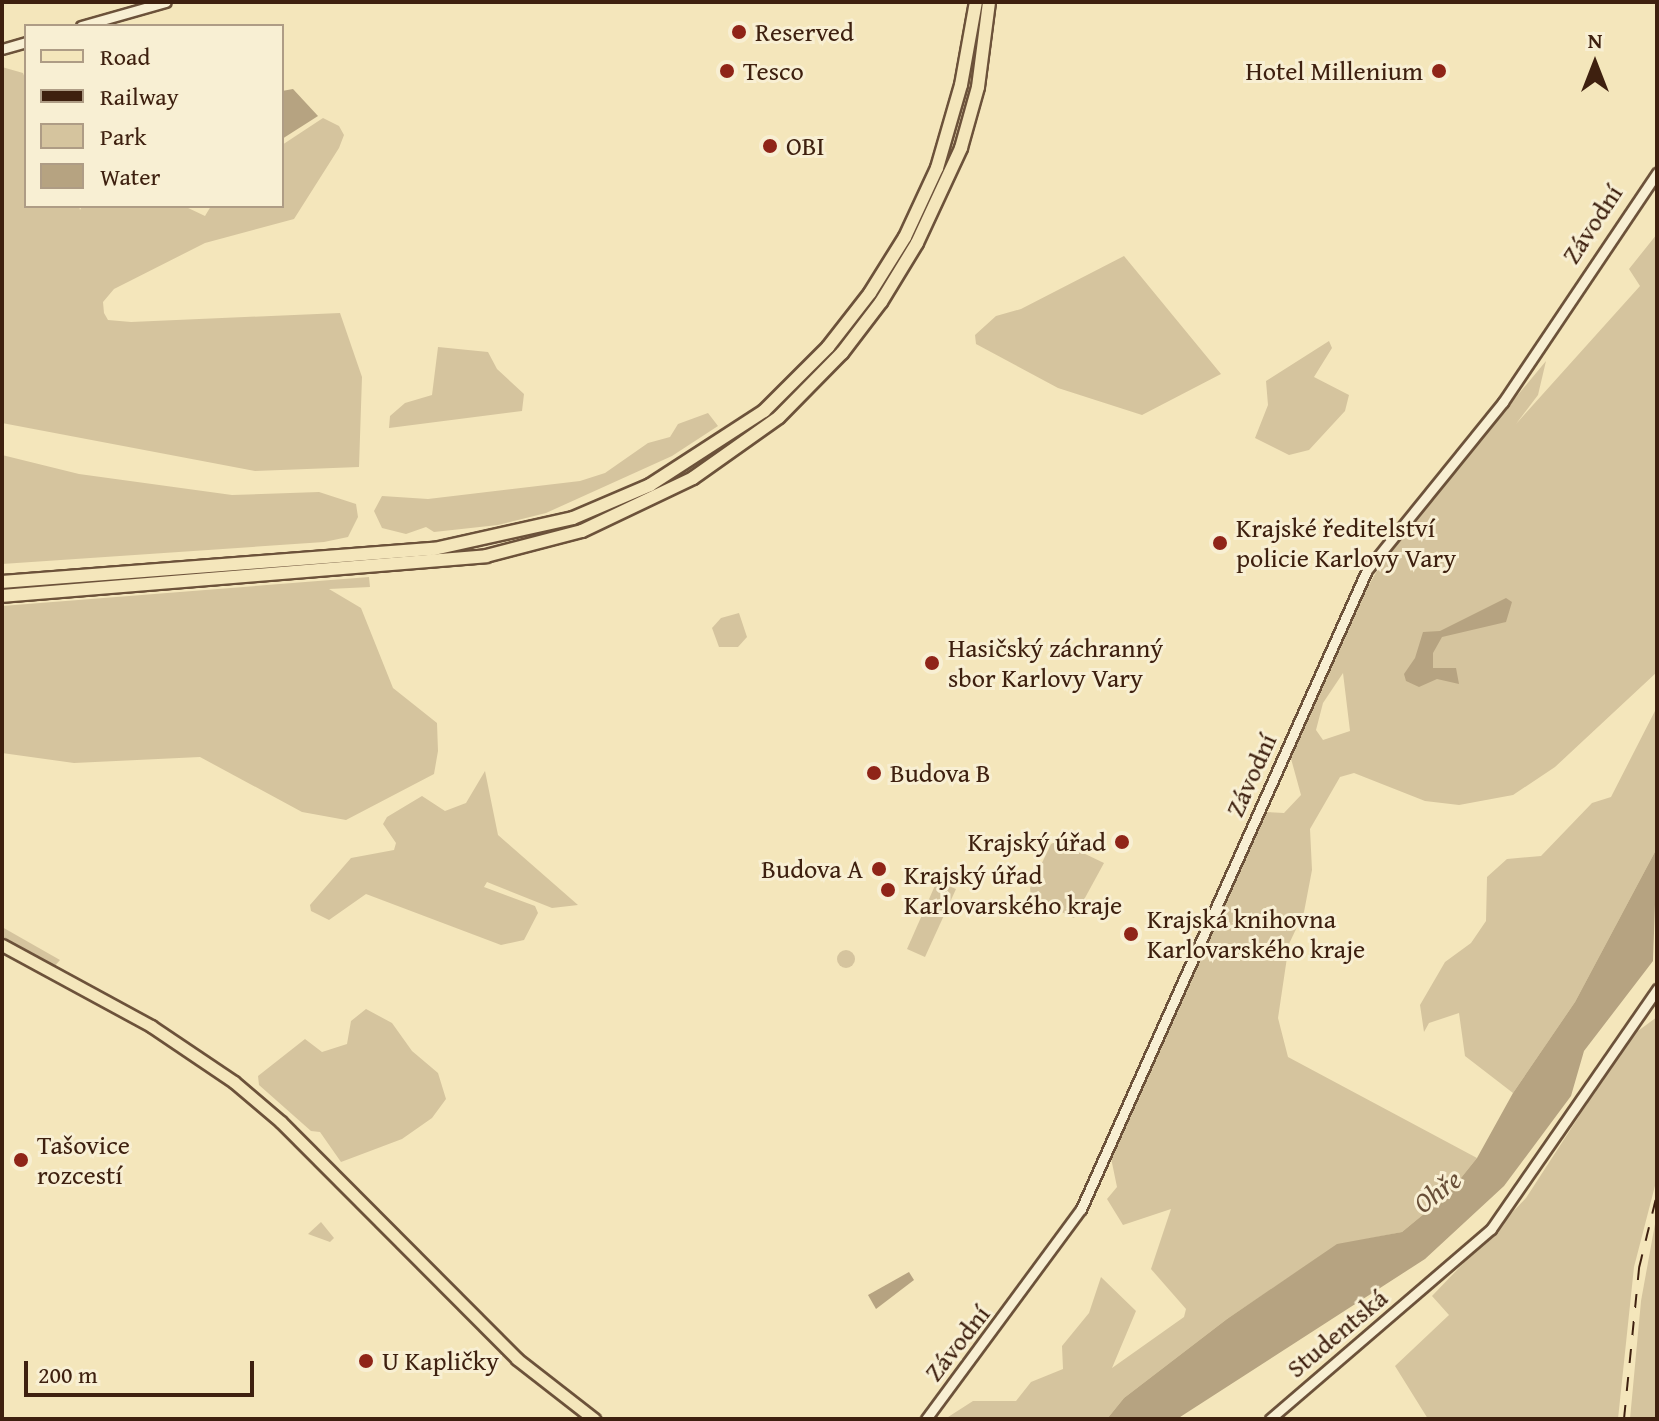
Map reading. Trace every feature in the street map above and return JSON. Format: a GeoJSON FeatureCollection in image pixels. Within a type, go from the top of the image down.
{"type":"FeatureCollection","features":[{"type":"Feature","properties":{"kind":"highway"},"geometry":{"type":"LineString","coordinates":[[2,582],[389,553],[497,538],[573,518],[650,485],[764,411],[828,347],[870,293],[905,237],[946,140],[976,2]]}},
{"type":"Feature","properties":{"kind":"highway"},"geometry":{"type":"LineString","coordinates":[[2,596],[390,567],[486,556],[582,531],[660,496],[723,458],[779,417],[842,353],[881,302],[917,243],[961,148],[978,87],[989,2]]}},
{"type":"Feature","properties":{"kind":"main road"},"geometry":{"type":"LineString","coordinates":[[2,945],[151,1026],[234,1082],[281,1122],[499,1343],[594,1419]]}},
{"type":"Feature","properties":{"kind":"street"},"geometry":{"type":"LineString","coordinates":[[88,24],[166,2]]}},
{"type":"Feature","properties":{"kind":"street"},"geometry":{"type":"LineString","coordinates":[[2,49],[24,43]]}},
{"type":"Feature","properties":{"kind":"street","name":"Závodní"},"geometry":{"type":"LineString","coordinates":[[926,1419],[1081,1209],[1367,570],[1503,402],[1657,173]]}},
{"type":"Feature","properties":{"kind":"street","name":"Studentská"},"geometry":{"type":"LineString","coordinates":[[1270,1419],[1491,1229],[1521,1191],[1621,1035],[1657,989]]}},
{"type":"Feature","properties":{"kind":"green space"},"geometry":{"type":"Polygon","coordinates":[[[2,67],[24,76],[24,208],[188,208],[205,216],[210,208],[284,208],[284,144],[323,118],[339,126],[344,135],[339,148],[294,219],[205,243],[114,289],[103,302],[108,320],[131,322],[340,313],[362,377],[359,467],[255,471],[2,423],[2,67]]]}},
{"type":"Feature","properties":{"kind":"green space"},"geometry":{"type":"Polygon","coordinates":[[[1657,234],[1657,672],[1555,767],[1513,795],[1459,805],[1425,801],[1354,773],[1340,777],[1310,829],[1312,870],[1304,912],[1289,944],[1278,1018],[1288,1057],[1477,1158],[1448,1194],[1402,1232],[1337,1245],[1227,1319],[1124,1398],[1107,1419],[945,1419],[973,1401],[1016,1401],[1031,1382],[1063,1369],[1062,1346],[1089,1313],[1101,1277],[1136,1311],[1112,1368],[1184,1317],[1186,1309],[1151,1269],[1171,1209],[1123,1225],[1107,1199],[1117,1187],[1111,1158],[1266,812],[1284,813],[1301,795],[1290,755],[1364,593],[1391,547],[1546,361],[1538,395],[1516,424],[1640,286],[1629,269],[1657,234]],[[1343,673],[1323,703],[1316,730],[1323,740],[1350,731],[1343,673]]]}},
{"type":"Feature","properties":{"kind":"green space"},"geometry":{"type":"Polygon","coordinates":[[[1124,256],[1221,374],[1142,415],[1058,388],[976,344],[975,335],[996,316],[1021,309],[1124,256]]]}},
{"type":"Feature","properties":{"kind":"green space"},"geometry":{"type":"Polygon","coordinates":[[[1329,341],[1332,348],[1314,377],[1349,395],[1345,411],[1309,450],[1289,455],[1255,438],[1268,405],[1266,381],[1329,341]]]}},
{"type":"Feature","properties":{"kind":"green space"},"geometry":{"type":"Polygon","coordinates":[[[438,347],[488,352],[497,369],[524,394],[522,411],[389,428],[390,416],[405,403],[432,395],[438,347]]]}},
{"type":"Feature","properties":{"kind":"green space"},"geometry":{"type":"Polygon","coordinates":[[[708,413],[718,426],[672,456],[546,513],[498,525],[434,532],[426,527],[406,534],[382,528],[374,511],[382,496],[428,499],[580,481],[605,473],[648,443],[670,437],[678,424],[708,413]]]}},
{"type":"Feature","properties":{"kind":"green space"},"geometry":{"type":"Polygon","coordinates":[[[2,455],[79,474],[232,495],[319,492],[356,504],[358,517],[348,537],[324,542],[2,564],[2,455]]]}},
{"type":"Feature","properties":{"kind":"green space"},"geometry":{"type":"Polygon","coordinates":[[[369,577],[370,587],[329,589],[361,608],[393,688],[437,723],[438,751],[434,774],[346,820],[302,812],[200,757],[74,763],[2,753],[2,606],[369,577]]]}},
{"type":"Feature","properties":{"kind":"green space"},"geometry":{"type":"Polygon","coordinates":[[[739,613],[747,637],[738,647],[719,647],[712,628],[721,618],[739,613]]]}},
{"type":"Feature","properties":{"kind":"green space"},"geometry":{"type":"Polygon","coordinates":[[[1657,707],[1657,848],[1575,1002],[1513,1093],[1465,1056],[1459,1013],[1429,1023],[1424,1032],[1420,1005],[1445,962],[1471,943],[1486,921],[1487,877],[1507,859],[1541,856],[1592,803],[1611,797],[1657,707]]]}},
{"type":"Feature","properties":{"kind":"green space"},"geometry":{"type":"Polygon","coordinates":[[[485,771],[498,835],[578,905],[552,908],[487,882],[484,887],[535,906],[538,913],[524,940],[501,945],[366,894],[329,920],[311,911],[310,905],[351,858],[394,850],[396,843],[383,824],[387,817],[422,796],[445,811],[466,803],[485,771]]]}},
{"type":"Feature","properties":{"kind":"green space"},"geometry":{"type":"Polygon","coordinates":[[[1058,841],[1104,863],[1074,918],[1031,897],[1030,888],[1051,844],[1058,841]]]}},
{"type":"Feature","properties":{"kind":"green space"},"geometry":{"type":"Polygon","coordinates":[[[937,881],[956,889],[925,957],[907,949],[937,881]]]}},
{"type":"Feature","properties":{"kind":"green space"},"geometry":{"type":"Polygon","coordinates":[[[2,927],[60,960],[54,967],[2,939],[2,927]]]}},
{"type":"Feature","properties":{"kind":"green space"},"geometry":{"type":"Polygon","coordinates":[[[842,950],[850,950],[855,959],[853,966],[842,968],[837,963],[837,955],[842,950]]]}},
{"type":"Feature","properties":{"kind":"green space"},"geometry":{"type":"Polygon","coordinates":[[[366,1009],[392,1023],[412,1051],[438,1073],[446,1099],[432,1118],[402,1139],[341,1162],[320,1132],[311,1131],[259,1085],[258,1076],[305,1039],[322,1052],[347,1044],[351,1021],[366,1009]]]}},
{"type":"Feature","properties":{"kind":"green space"},"geometry":{"type":"Polygon","coordinates":[[[1657,1017],[1657,1178],[1634,1267],[1618,1419],[1428,1419],[1395,1366],[1449,1315],[1432,1296],[1526,1198],[1631,1036],[1657,1017]]]}},
{"type":"Feature","properties":{"kind":"green space"},"geometry":{"type":"Polygon","coordinates":[[[1657,1213],[1657,1419],[1630,1419],[1641,1301],[1657,1213]]]}},
{"type":"Feature","properties":{"kind":"green space"},"geometry":{"type":"Polygon","coordinates":[[[321,1222],[334,1238],[330,1242],[308,1234],[321,1222]]]}},
{"type":"Feature","properties":{"kind":"water"},"geometry":{"type":"Polygon","coordinates":[[[293,89],[318,116],[284,138],[284,91],[293,89]]]}},
{"type":"Feature","properties":{"kind":"water"},"geometry":{"type":"Polygon","coordinates":[[[1506,598],[1512,602],[1506,622],[1442,637],[1433,653],[1433,668],[1456,668],[1459,684],[1437,679],[1419,687],[1406,681],[1404,674],[1415,658],[1423,632],[1440,631],[1506,598]]]}},
{"type":"Feature","properties":{"kind":"water"},"geometry":{"type":"Polygon","coordinates":[[[1657,848],[1653,961],[1584,1051],[1571,1096],[1504,1186],[1425,1259],[1177,1419],[1107,1419],[1124,1398],[1227,1319],[1337,1244],[1402,1232],[1448,1194],[1477,1158],[1513,1093],[1575,1002],[1657,848]]]}},
{"type":"Feature","properties":{"kind":"water"},"geometry":{"type":"Polygon","coordinates":[[[909,1272],[914,1280],[876,1309],[868,1295],[909,1272]]]}},
{"type":"Feature","properties":{"kind":"railway"},"geometry":{"type":"LineString","coordinates":[[1624,1419],[1639,1268],[1657,1194]]}},
{"type":"Feature","properties":{"kind":"place","name":"Reserved"},"geometry":{"type":"Point","coordinates":[739,32]}},
{"type":"Feature","properties":{"kind":"place","name":"Tesco"},"geometry":{"type":"Point","coordinates":[727,71]}},
{"type":"Feature","properties":{"kind":"place","name":"Hotel Millenium"},"geometry":{"type":"Point","coordinates":[1439,71]}},
{"type":"Feature","properties":{"kind":"place","name":"OBI"},"geometry":{"type":"Point","coordinates":[770,146]}},
{"type":"Feature","properties":{"kind":"place","name":"Krajské ředitelství policie Karlovy Vary"},"geometry":{"type":"Point","coordinates":[1220,543]}},
{"type":"Feature","properties":{"kind":"place","name":"Hasičský záchranný sbor Karlovy Vary"},"geometry":{"type":"Point","coordinates":[932,663]}},
{"type":"Feature","properties":{"kind":"place","name":"Budova B"},"geometry":{"type":"Point","coordinates":[874,773]}},
{"type":"Feature","properties":{"kind":"place","name":"Krajský úřad"},"geometry":{"type":"Point","coordinates":[1122,842]}},
{"type":"Feature","properties":{"kind":"place","name":"Budova A"},"geometry":{"type":"Point","coordinates":[879,869]}},
{"type":"Feature","properties":{"kind":"place","name":"Krajský úřad Karlovarského kraje"},"geometry":{"type":"Point","coordinates":[888,890]}},
{"type":"Feature","properties":{"kind":"place","name":"Krajská knihovna Karlovarského kraje"},"geometry":{"type":"Point","coordinates":[1131,934]}},
{"type":"Feature","properties":{"kind":"place","name":"Tašovice rozcestí"},"geometry":{"type":"Point","coordinates":[21,1160]}},
{"type":"Feature","properties":{"kind":"place","name":"U Kapličky"},"geometry":{"type":"Point","coordinates":[366,1361]}},
{"type":"Feature","properties":{"kind":"water label","name":"Ohře"},"geometry":{"type":"Point","coordinates":[1437,1191]}}]}
